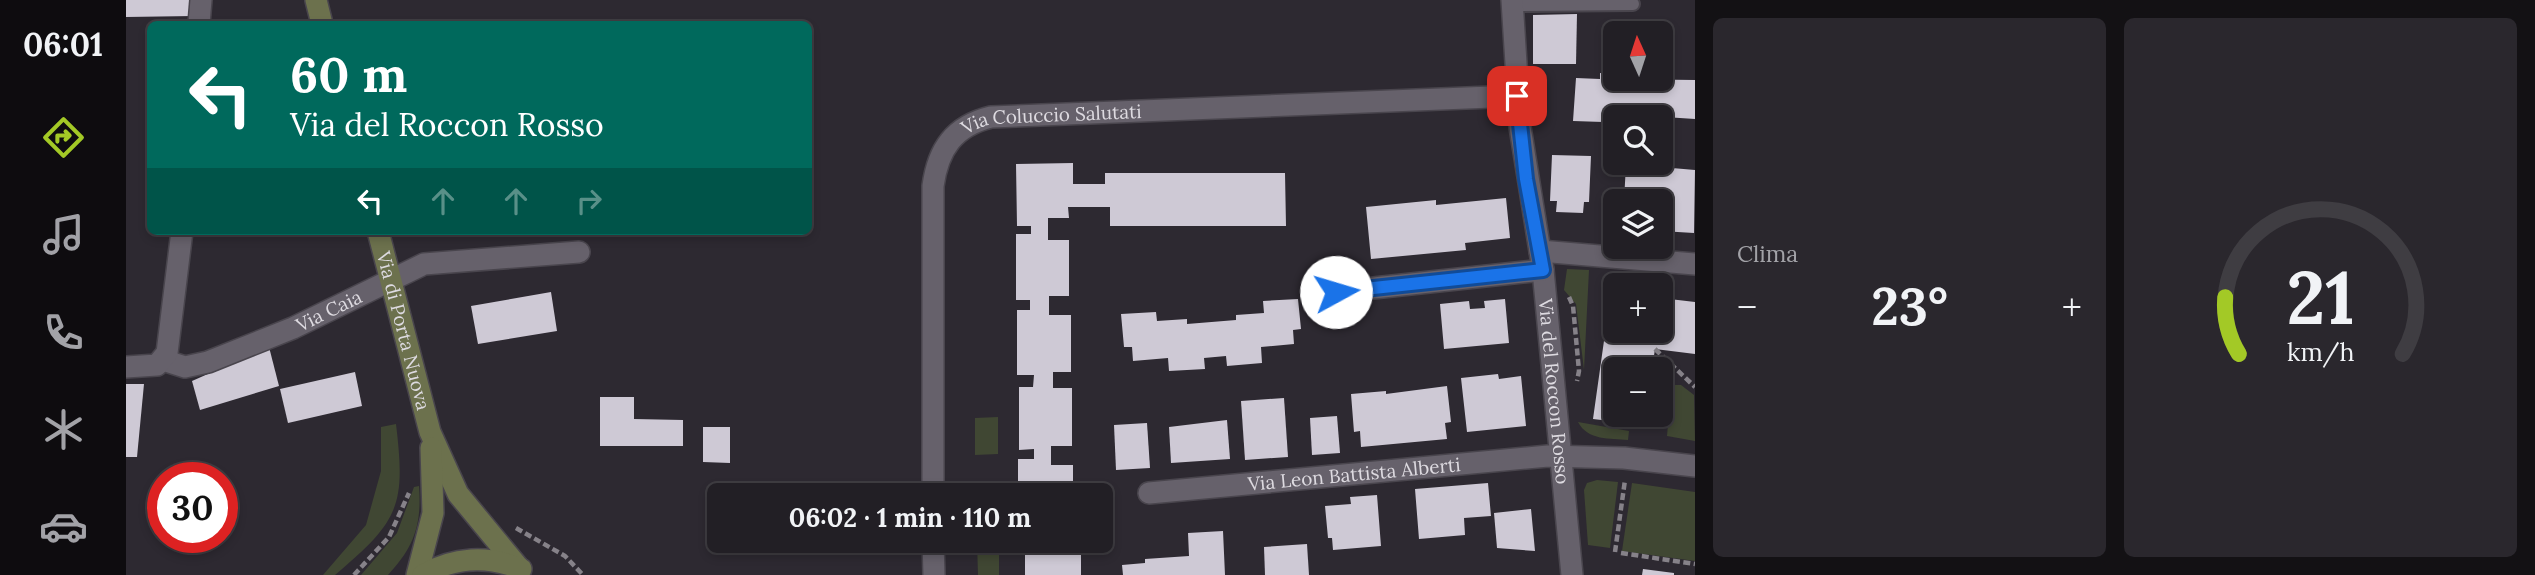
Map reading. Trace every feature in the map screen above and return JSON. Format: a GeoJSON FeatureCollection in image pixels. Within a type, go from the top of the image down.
{"type":"FeatureCollection","features":[{"type":"Feature","properties":{"kind":"street"},"geometry":{"type":"LineString","coordinates":[[199,21],[201,0]]}},
{"type":"Feature","properties":{"kind":"street"},"geometry":{"type":"LineString","coordinates":[[316,0],[321,21]]}},
{"type":"Feature","properties":{"kind":"street","name":"Via del Roccon Rosso"},"geometry":{"type":"LineString","coordinates":[[1512,3],[1517,96],[1526,179],[1542,260],[1572,575]]}},
{"type":"Feature","properties":{"kind":"street","name":"Via Coluccio Salutati"},"geometry":{"type":"LineString","coordinates":[[933,483],[933,186],[944,148],[964,126],[991,117],[1517,96]]}},
{"type":"Feature","properties":{"kind":"street"},"geometry":{"type":"LineString","coordinates":[[163,360],[171,331],[182,235]]}},
{"type":"Feature","properties":{"kind":"street","name":"Via di Porta Nuova"},"geometry":{"type":"LineString","coordinates":[[379,235],[430,432],[458,494],[525,572]]}},
{"type":"Feature","properties":{"kind":"street","name":"Via Caia"},"geometry":{"type":"LineString","coordinates":[[126,367],[149,368],[163,360],[185,367],[208,362],[293,328],[424,264],[579,252]]}},
{"type":"Feature","properties":{"kind":"street"},"geometry":{"type":"LineString","coordinates":[[1336,292],[1542,260],[1695,264]]}},
{"type":"Feature","properties":{"kind":"street","name":"Via di Porta Nuova"},"geometry":{"type":"LineString","coordinates":[[417,575],[433,513],[430,432]]}},
{"type":"Feature","properties":{"kind":"street","name":"Via Leon Battista Alberti"},"geometry":{"type":"LineString","coordinates":[[1149,493],[1562,456],[1624,458],[1695,466]]}},
{"type":"Feature","properties":{"kind":"street"},"geometry":{"type":"LineString","coordinates":[[933,553],[934,575]]}},
{"type":"Feature","properties":{"kind":"street"},"geometry":{"type":"LineString","coordinates":[[423,575],[443,565],[466,560],[489,560],[525,572]]}},
{"type":"Feature","properties":{"kind":"lane"},"geometry":{"type":"LineString","coordinates":[[1512,3],[1633,4]]}},
{"type":"Feature","properties":{"kind":"path"},"geometry":{"type":"LineString","coordinates":[[1562,290],[1573,306],[1579,372],[1572,388]]}},
{"type":"Feature","properties":{"kind":"path"},"geometry":{"type":"LineString","coordinates":[[1655,349],[1695,387]]}},
{"type":"Feature","properties":{"kind":"path"},"geometry":{"type":"LineString","coordinates":[[354,575],[395,528],[414,478],[433,475]]}},
{"type":"Feature","properties":{"kind":"path"},"geometry":{"type":"LineString","coordinates":[[1625,478],[1618,553],[1695,564]]}},
{"type":"Feature","properties":{"kind":"path"},"geometry":{"type":"LineString","coordinates":[[512,525],[565,556],[583,575]]}},
{"type":"Feature","properties":{"kind":"green space"},"geometry":{"type":"Polygon","coordinates":[[[1567,269],[1589,270],[1584,370],[1576,304],[1564,290],[1567,269]]]}},
{"type":"Feature","properties":{"kind":"green space"},"geometry":{"type":"Polygon","coordinates":[[[1681,385],[1694,395],[1695,441],[1667,436],[1668,427],[1673,427],[1673,387],[1681,385]]]}},
{"type":"Feature","properties":{"kind":"green space"},"geometry":{"type":"Polygon","coordinates":[[[998,417],[998,454],[975,455],[975,418],[998,417]]]}},
{"type":"Feature","properties":{"kind":"green space"},"geometry":{"type":"Polygon","coordinates":[[[1578,422],[1629,431],[1628,440],[1593,436],[1578,422]]]}},
{"type":"Feature","properties":{"kind":"green space"},"geometry":{"type":"Polygon","coordinates":[[[396,424],[400,475],[393,510],[373,540],[356,556],[335,575],[323,575],[366,525],[381,471],[381,427],[396,424]]]}},
{"type":"Feature","properties":{"kind":"green space"},"geometry":{"type":"Polygon","coordinates":[[[1597,480],[1618,482],[1610,548],[1588,545],[1584,490],[1587,483],[1597,480]]]}},
{"type":"Feature","properties":{"kind":"green space"},"geometry":{"type":"Polygon","coordinates":[[[1632,483],[1695,492],[1695,561],[1622,551],[1632,483]]]}},
{"type":"Feature","properties":{"kind":"green space"},"geometry":{"type":"Polygon","coordinates":[[[419,486],[417,524],[404,555],[388,575],[361,575],[397,533],[414,487],[419,486]]]}},
{"type":"Feature","properties":{"kind":"green space"},"geometry":{"type":"Polygon","coordinates":[[[977,553],[999,553],[999,575],[978,575],[977,553]]]}},
{"type":"Feature","properties":{"kind":"building"},"geometry":{"type":"Polygon","coordinates":[[[126,0],[194,0],[194,16],[126,17],[126,0]]]}},
{"type":"Feature","properties":{"kind":"building"},"geometry":{"type":"Polygon","coordinates":[[[1577,14],[1576,64],[1533,64],[1533,15],[1577,14]]]}},
{"type":"Feature","properties":{"kind":"building"},"geometry":{"type":"Polygon","coordinates":[[[1600,73],[1603,73],[1603,91],[1673,91],[1673,80],[1695,80],[1695,119],[1673,118],[1673,105],[1603,105],[1603,122],[1573,121],[1576,78],[1600,79],[1600,73]]]}},
{"type":"Feature","properties":{"kind":"building"},"geometry":{"type":"Polygon","coordinates":[[[1552,155],[1591,156],[1589,202],[1584,202],[1583,213],[1556,212],[1557,201],[1550,201],[1552,155]]]}},
{"type":"Feature","properties":{"kind":"building"},"geometry":{"type":"Polygon","coordinates":[[[1073,163],[1073,184],[1105,184],[1105,173],[1285,173],[1286,226],[1110,226],[1110,207],[1068,207],[1069,218],[1048,218],[1048,240],[1069,240],[1069,296],[1049,296],[1049,315],[1071,315],[1071,372],[1053,372],[1053,388],[1072,388],[1072,446],[1051,446],[1051,465],[1073,465],[1073,483],[1018,483],[1018,459],[1034,459],[1034,449],[1019,450],[1019,387],[1033,387],[1034,375],[1017,375],[1017,310],[1030,310],[1030,300],[1016,300],[1016,234],[1031,234],[1031,226],[1017,226],[1016,164],[1073,163]]]}},
{"type":"Feature","properties":{"kind":"building"},"geometry":{"type":"Polygon","coordinates":[[[1673,168],[1695,170],[1694,233],[1673,232],[1673,189],[1625,189],[1625,175],[1673,175],[1673,168]]]}},
{"type":"Feature","properties":{"kind":"building"},"geometry":{"type":"Polygon","coordinates":[[[1506,198],[1510,238],[1465,243],[1466,250],[1371,259],[1366,207],[1436,200],[1436,205],[1506,198]]]}},
{"type":"Feature","properties":{"kind":"building"},"geometry":{"type":"Polygon","coordinates":[[[551,292],[557,331],[478,344],[471,306],[551,292]]]}},
{"type":"Feature","properties":{"kind":"building"},"geometry":{"type":"Polygon","coordinates":[[[1298,299],[1301,329],[1293,330],[1294,344],[1261,347],[1262,363],[1227,366],[1226,356],[1204,358],[1205,369],[1169,371],[1168,358],[1133,361],[1132,347],[1124,347],[1121,314],[1156,312],[1157,321],[1187,319],[1187,324],[1236,320],[1236,315],[1264,313],[1263,301],[1298,299]]]}},
{"type":"Feature","properties":{"kind":"building"},"geometry":{"type":"Polygon","coordinates":[[[1505,299],[1509,343],[1444,349],[1440,304],[1469,301],[1470,309],[1485,308],[1484,301],[1505,299]]]}},
{"type":"Feature","properties":{"kind":"building"},"geometry":{"type":"Polygon","coordinates":[[[1673,299],[1695,302],[1695,354],[1655,349],[1654,357],[1603,357],[1603,420],[1593,419],[1604,343],[1673,343],[1673,299]]]}},
{"type":"Feature","properties":{"kind":"building"},"geometry":{"type":"Polygon","coordinates":[[[269,347],[279,386],[200,410],[192,381],[269,347]]]}},
{"type":"Feature","properties":{"kind":"building"},"geometry":{"type":"Polygon","coordinates":[[[355,372],[362,406],[288,423],[280,389],[355,372]]]}},
{"type":"Feature","properties":{"kind":"building"},"geometry":{"type":"Polygon","coordinates":[[[1498,374],[1499,379],[1521,376],[1526,426],[1467,432],[1461,378],[1498,374]]]}},
{"type":"Feature","properties":{"kind":"building"},"geometry":{"type":"Polygon","coordinates":[[[126,384],[144,384],[137,457],[126,457],[126,384]]]}},
{"type":"Feature","properties":{"kind":"building"},"geometry":{"type":"Polygon","coordinates":[[[1447,386],[1451,422],[1445,423],[1447,439],[1361,447],[1360,431],[1354,432],[1351,394],[1386,391],[1386,394],[1447,386]]]}},
{"type":"Feature","properties":{"kind":"building"},"geometry":{"type":"Polygon","coordinates":[[[600,397],[634,397],[634,419],[683,420],[683,446],[600,446],[600,397]]]}},
{"type":"Feature","properties":{"kind":"building"},"geometry":{"type":"Polygon","coordinates":[[[1284,398],[1288,457],[1245,460],[1241,401],[1284,398]]]}},
{"type":"Feature","properties":{"kind":"building"},"geometry":{"type":"Polygon","coordinates":[[[1337,416],[1340,453],[1312,455],[1310,418],[1337,416]]]}},
{"type":"Feature","properties":{"kind":"building"},"geometry":{"type":"Polygon","coordinates":[[[1227,420],[1230,459],[1171,463],[1169,427],[1227,420]]]}},
{"type":"Feature","properties":{"kind":"building"},"geometry":{"type":"Polygon","coordinates":[[[1147,423],[1150,468],[1116,470],[1114,425],[1147,423]]]}},
{"type":"Feature","properties":{"kind":"building"},"geometry":{"type":"Polygon","coordinates":[[[703,427],[730,427],[730,463],[703,462],[703,427]]]}},
{"type":"Feature","properties":{"kind":"building"},"geometry":{"type":"Polygon","coordinates":[[[1488,483],[1491,516],[1464,518],[1465,535],[1419,539],[1415,489],[1488,483]]]}},
{"type":"Feature","properties":{"kind":"building"},"geometry":{"type":"Polygon","coordinates":[[[1377,495],[1381,546],[1333,550],[1332,538],[1328,538],[1325,506],[1351,504],[1350,497],[1377,495]]]}},
{"type":"Feature","properties":{"kind":"building"},"geometry":{"type":"Polygon","coordinates":[[[1531,509],[1535,551],[1497,548],[1494,513],[1531,509]]]}},
{"type":"Feature","properties":{"kind":"building"},"geometry":{"type":"Polygon","coordinates":[[[1223,531],[1225,575],[1123,575],[1122,565],[1145,563],[1145,559],[1189,556],[1188,533],[1223,531]]]}},
{"type":"Feature","properties":{"kind":"building"},"geometry":{"type":"Polygon","coordinates":[[[1307,544],[1309,575],[1265,575],[1264,547],[1307,544]]]}},
{"type":"Feature","properties":{"kind":"building"},"geometry":{"type":"Polygon","coordinates":[[[1025,553],[1081,553],[1081,575],[1025,575],[1025,553]]]}},
{"type":"Feature","properties":{"kind":"building"},"geometry":{"type":"Polygon","coordinates":[[[1643,569],[1674,573],[1674,575],[1642,575],[1643,569]]]}},
{"type":"Feature","properties":{"kind":"route"},"geometry":{"type":"LineString","coordinates":[[1336,292],[1543,270],[1526,179],[1517,96]]}}]}
